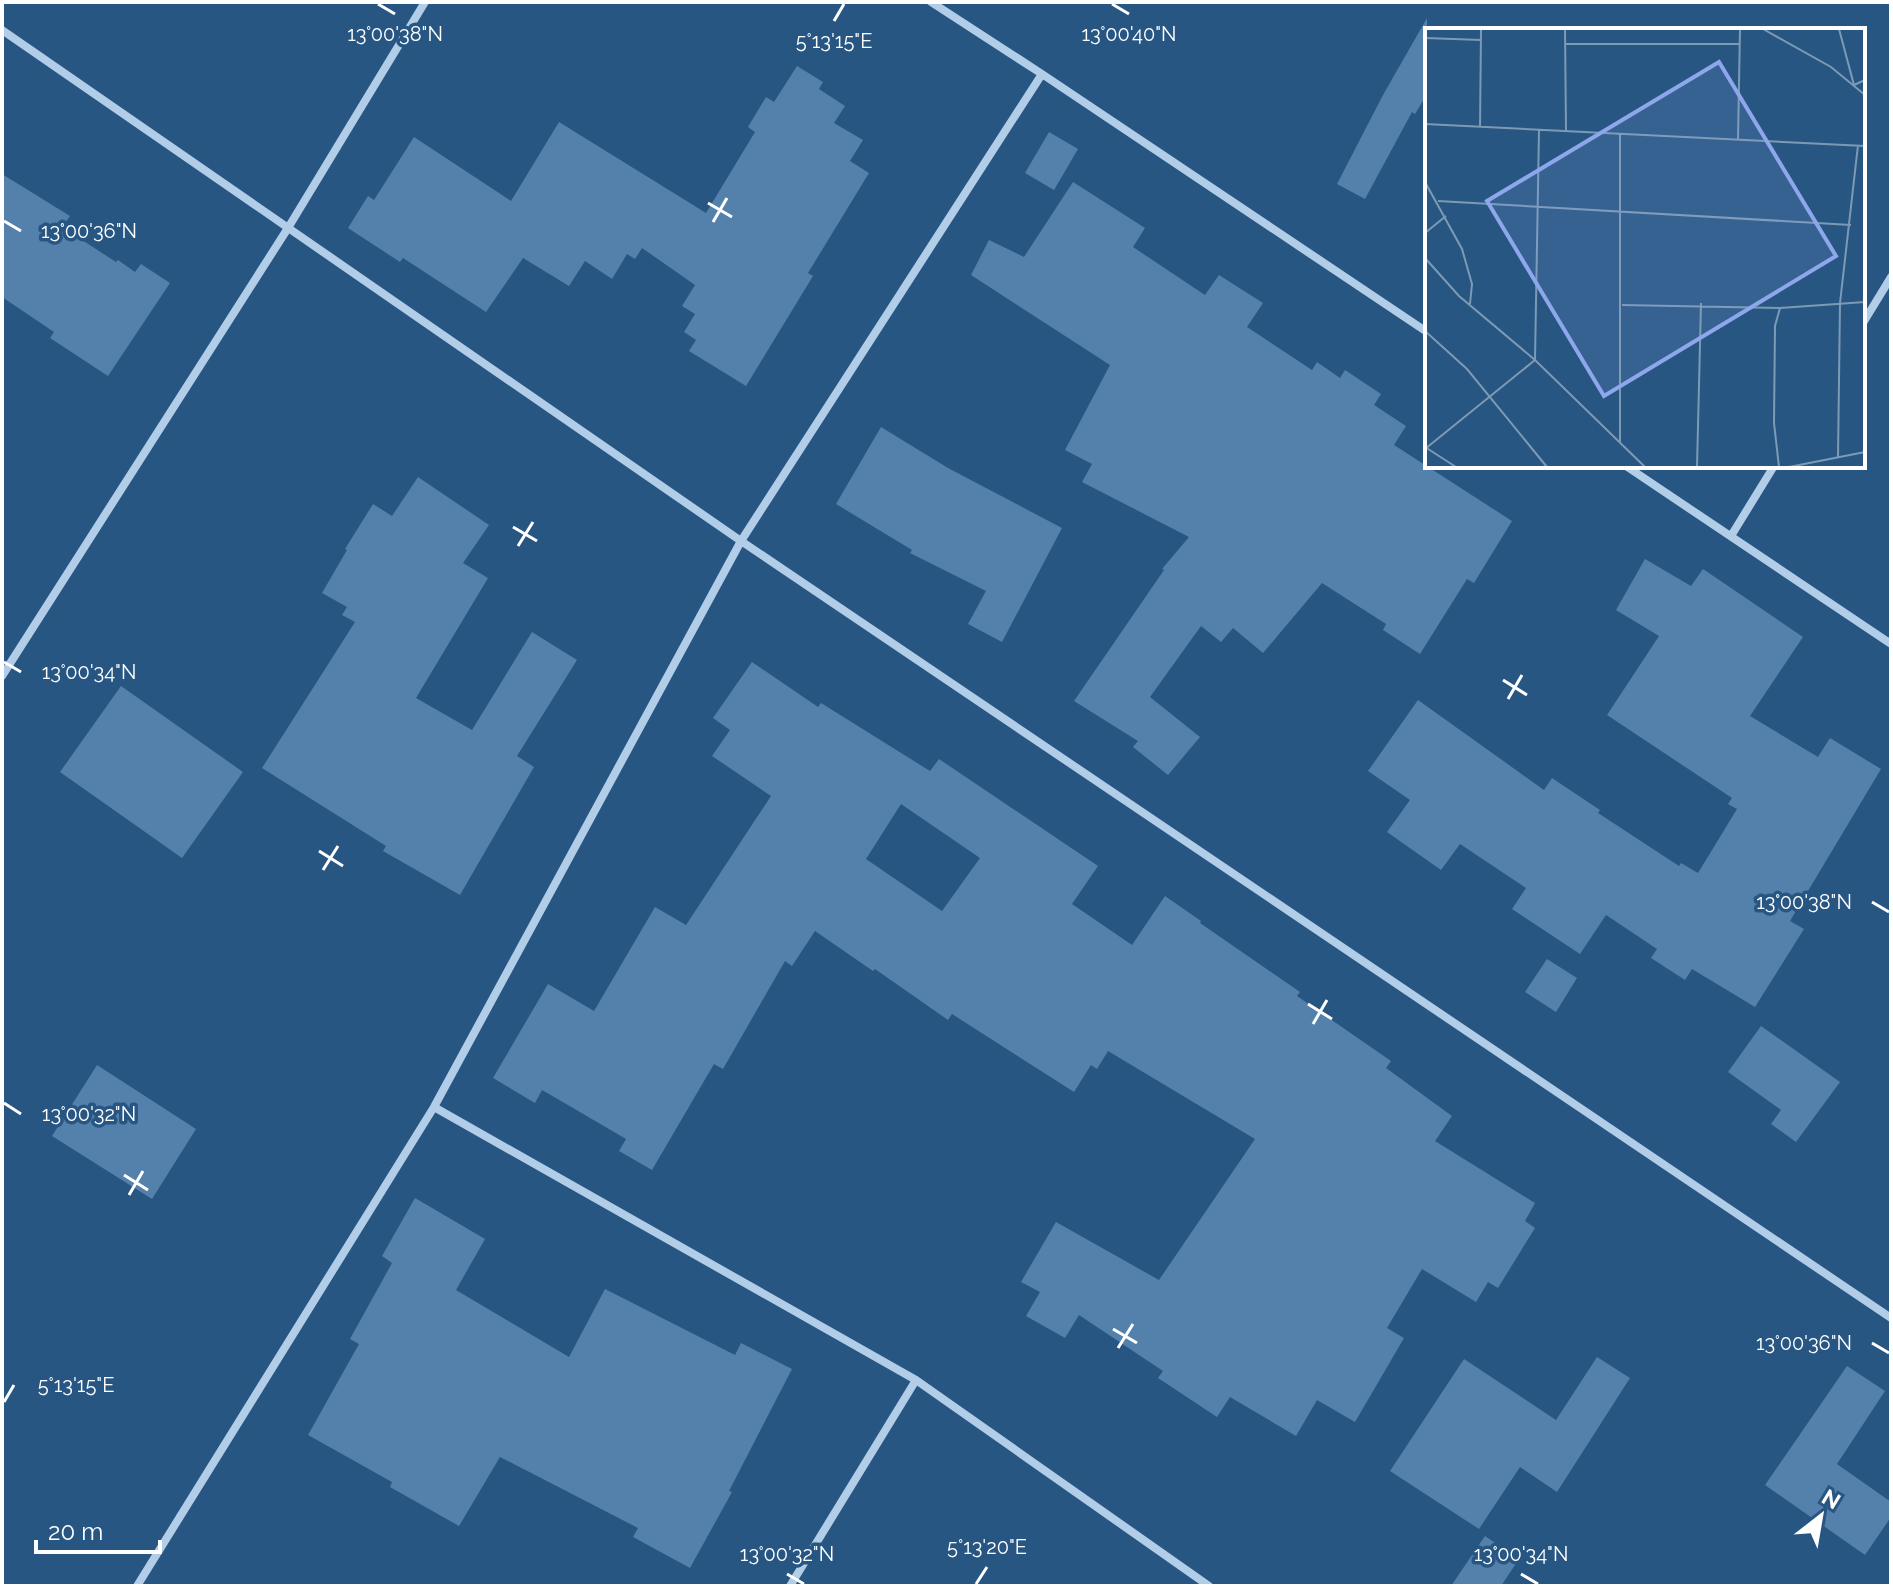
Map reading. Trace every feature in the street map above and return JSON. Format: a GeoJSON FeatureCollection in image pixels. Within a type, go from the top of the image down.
{"type":"FeatureCollection","features":[{"type":"Feature","properties":{"kind":"street"},"geometry":{"type":"LineString","coordinates":[[2,676],[288,228],[425,2]]}},
{"type":"Feature","properties":{"kind":"street"},"geometry":{"type":"LineString","coordinates":[[931,2],[1425,331]]}},
{"type":"Feature","properties":{"kind":"street"},"geometry":{"type":"LineString","coordinates":[[2,30],[741,541],[1891,1318]]}},
{"type":"Feature","properties":{"kind":"street"},"geometry":{"type":"LineString","coordinates":[[137,1586],[434,1107],[741,541],[1042,74]]}},
{"type":"Feature","properties":{"kind":"street"},"geometry":{"type":"LineString","coordinates":[[1865,320],[1891,277]]}},
{"type":"Feature","properties":{"kind":"street"},"geometry":{"type":"LineString","coordinates":[[1629,468],[1891,644]]}},
{"type":"Feature","properties":{"kind":"street"},"geometry":{"type":"LineString","coordinates":[[1731,536],[1773,468]]}},
{"type":"Feature","properties":{"kind":"street"},"geometry":{"type":"LineString","coordinates":[[434,1107],[916,1380],[1209,1586]]}},
{"type":"Feature","properties":{"kind":"street"},"geometry":{"type":"LineString","coordinates":[[790,1586],[916,1380]]}},
{"type":"Feature","properties":{"kind":"building"},"geometry":{"type":"Polygon","coordinates":[[[1427,18],[1425,97],[1415,114],[1412,112],[1365,199],[1337,184],[1427,18]]]}},
{"type":"Feature","properties":{"kind":"building"},"geometry":{"type":"Polygon","coordinates":[[[797,66],[823,82],[819,89],[845,106],[834,123],[863,140],[850,161],[869,173],[808,273],[813,276],[746,386],[689,351],[696,340],[684,332],[695,314],[682,306],[695,285],[642,248],[635,259],[627,254],[612,279],[585,261],[569,286],[523,258],[486,312],[403,258],[400,262],[348,228],[368,196],[374,200],[414,137],[511,201],[559,122],[706,213],[755,132],[748,127],[766,97],[774,102],[797,66]]]}},
{"type":"Feature","properties":{"kind":"building"},"geometry":{"type":"Polygon","coordinates":[[[1049,132],[1078,149],[1054,190],[1025,173],[1049,132]]]}},
{"type":"Feature","properties":{"kind":"building"},"geometry":{"type":"Polygon","coordinates":[[[2,174],[70,216],[62,227],[135,272],[141,264],[170,283],[108,376],[50,338],[54,332],[2,297],[2,174]]]}},
{"type":"Feature","properties":{"kind":"building"},"geometry":{"type":"Polygon","coordinates":[[[1073,182],[1145,228],[1133,247],[1205,295],[1219,275],[1263,303],[1247,327],[1312,370],[1317,362],[1340,378],[1345,370],[1381,394],[1374,405],[1406,426],[1394,445],[1425,465],[1425,468],[1430,468],[1512,521],[1474,583],[1467,579],[1420,654],[1383,630],[1386,624],[1322,583],[1263,653],[1233,628],[1221,642],[1201,626],[1150,697],[1200,737],[1168,775],[1133,747],[1138,741],[1074,701],[1162,569],[1189,537],[1082,482],[1092,464],[1065,450],[1110,365],[971,275],[989,240],[1024,257],[1073,182]]]}},
{"type":"Feature","properties":{"kind":"building"},"geometry":{"type":"Polygon","coordinates":[[[881,427],[948,468],[1062,528],[1002,642],[968,624],[986,591],[910,553],[912,550],[836,504],[881,427]]]}},
{"type":"Feature","properties":{"kind":"building"},"geometry":{"type":"Polygon","coordinates":[[[418,477],[489,525],[463,563],[488,578],[416,698],[472,730],[532,632],[577,660],[517,756],[534,767],[460,895],[383,851],[386,846],[262,768],[355,622],[342,615],[347,607],[322,593],[345,549],[373,504],[392,516],[418,477]]]}},
{"type":"Feature","properties":{"kind":"building"},"geometry":{"type":"Polygon","coordinates":[[[1645,559],[1691,586],[1703,569],[1803,637],[1750,716],[1818,757],[1830,738],[1881,769],[1790,921],[1804,929],[1755,1007],[1692,969],[1685,980],[1651,958],[1657,949],[1606,915],[1580,954],[1512,909],[1526,888],[1460,844],[1441,870],[1387,832],[1410,800],[1368,771],[1418,700],[1544,790],[1552,778],[1600,810],[1598,813],[1679,866],[1681,863],[1698,873],[1737,809],[1728,804],[1732,798],[1607,715],[1659,636],[1616,610],[1645,559]]]}},
{"type":"Feature","properties":{"kind":"building"},"geometry":{"type":"Polygon","coordinates":[[[752,662],[818,707],[821,703],[930,771],[939,759],[1098,866],[1072,904],[1132,945],[1165,896],[1300,992],[1297,996],[1391,1061],[1386,1068],[1452,1116],[1435,1141],[1535,1203],[1525,1221],[1535,1228],[1498,1288],[1488,1282],[1476,1302],[1422,1269],[1387,1328],[1404,1338],[1355,1422],[1317,1400],[1296,1436],[1230,1397],[1217,1417],[1158,1378],[1163,1371],[1079,1315],[1065,1338],[1026,1316],[1040,1292],[1021,1282],[1056,1222],[1159,1280],[1255,1139],[1108,1051],[1097,1069],[1091,1065],[1074,1092],[952,1014],[948,1020],[815,931],[792,966],[785,961],[723,1069],[714,1064],[652,1170],[619,1151],[626,1139],[542,1090],[535,1103],[493,1078],[548,984],[594,1011],[655,907],[686,925],[771,796],[712,756],[730,730],[713,718],[752,662]],[[901,804],[866,859],[942,911],[980,858],[901,804]]]}},
{"type":"Feature","properties":{"kind":"building"},"geometry":{"type":"Polygon","coordinates":[[[121,686],[243,772],[182,858],[60,772],[121,686]]]}},
{"type":"Feature","properties":{"kind":"building"},"geometry":{"type":"Polygon","coordinates":[[[1547,959],[1577,978],[1556,1012],[1525,992],[1547,959]]]}},
{"type":"Feature","properties":{"kind":"building"},"geometry":{"type":"Polygon","coordinates":[[[1761,1026],[1840,1082],[1796,1142],[1771,1124],[1781,1110],[1728,1072],[1761,1026]]]}},
{"type":"Feature","properties":{"kind":"building"},"geometry":{"type":"Polygon","coordinates":[[[97,1065],[196,1129],[152,1199],[52,1136],[97,1065]]]}},
{"type":"Feature","properties":{"kind":"building"},"geometry":{"type":"Polygon","coordinates":[[[415,1198],[485,1239],[456,1290],[569,1357],[605,1289],[735,1355],[741,1343],[792,1369],[729,1491],[732,1492],[690,1568],[633,1537],[638,1528],[500,1457],[459,1526],[390,1487],[392,1482],[308,1435],[359,1344],[350,1339],[392,1263],[382,1256],[415,1198]]]}},
{"type":"Feature","properties":{"kind":"building"},"geometry":{"type":"Polygon","coordinates":[[[1597,1357],[1630,1378],[1557,1492],[1520,1467],[1479,1529],[1390,1471],[1464,1359],[1556,1420],[1597,1357]]]}},
{"type":"Feature","properties":{"kind":"building"},"geometry":{"type":"Polygon","coordinates":[[[1847,1366],[1885,1391],[1837,1464],[1891,1502],[1891,1517],[1865,1555],[1765,1485],[1847,1366]]]}},
{"type":"Feature","properties":{"kind":"building"},"geometry":{"type":"Polygon","coordinates":[[[1485,1536],[1519,1559],[1501,1586],[1451,1586],[1485,1536]]]}}]}
